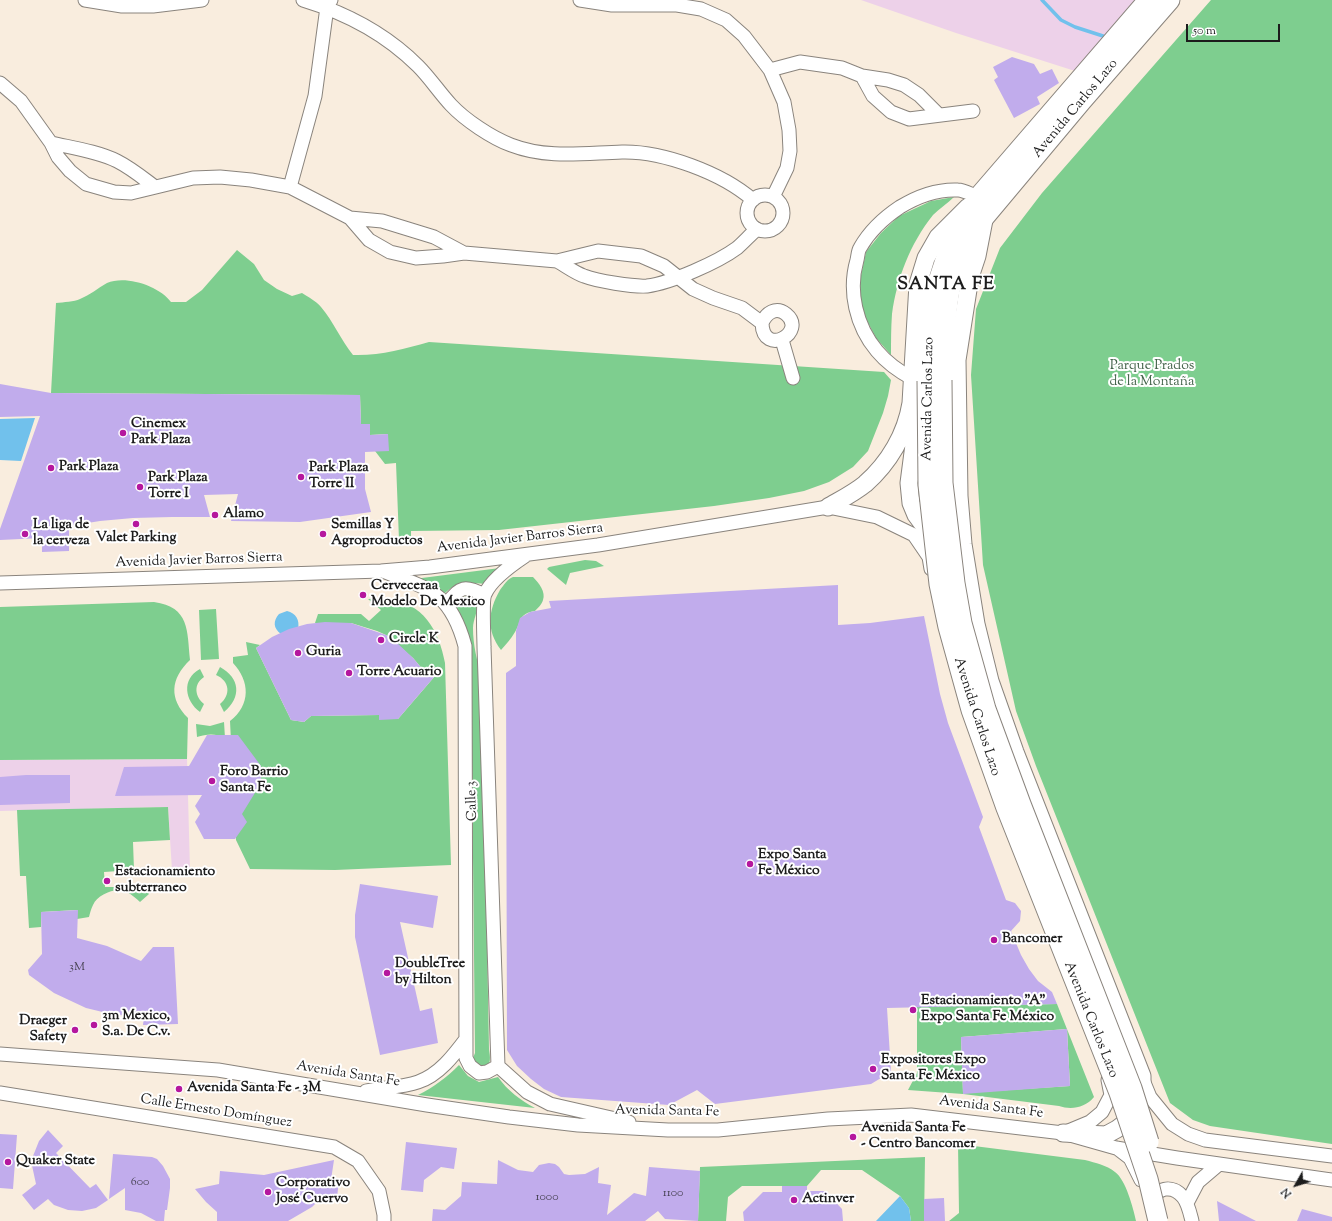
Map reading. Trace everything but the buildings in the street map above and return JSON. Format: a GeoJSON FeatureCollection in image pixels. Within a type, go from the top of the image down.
{"type":"FeatureCollection","features":[{"type":"Feature","properties":{"kind":"highway","name":"Avenida Carlos Lazo"},"geometry":{"type":"LineString","coordinates":[[1148,0],[978,197],[948,248],[935,290],[930,327],[928,380],[928,485],[939,584],[948,627],[971,710],[1006,808],[1119,1093],[1148,1179],[1155,1214]]}},
{"type":"Feature","properties":{"kind":"highway","name":"Avenida Carlos Lazo"},"geometry":{"type":"LineString","coordinates":[[1169,1221],[1158,1175],[1132,1088],[1021,804],[986,709],[964,630],[955,583],[943,482],[928,380],[947,311],[952,281],[962,254],[970,238],[984,218],[1082,101],[1170,0]]}},
{"type":"Feature","properties":{"kind":"main road","name":"Avenida Carlos Lazo"},"geometry":{"type":"LineString","coordinates":[[984,218],[977,256],[970,277],[957,360],[958,496],[963,544],[976,624],[990,681],[1015,752],[1142,1076]]}},
{"type":"Feature","properties":{"kind":"main road","name":"Avenida Carlos Lazo"},"geometry":{"type":"LineString","coordinates":[[828,507],[864,485],[882,466],[903,433],[909,419],[912,403],[928,380]]}},
{"type":"Feature","properties":{"kind":"main road"},"geometry":{"type":"LineString","coordinates":[[909,419],[915,437],[909,483],[913,509],[923,526],[932,535],[943,540],[963,544]]}},
{"type":"Feature","properties":{"kind":"main road"},"geometry":{"type":"LineString","coordinates":[[964,713],[1015,752]]}},
{"type":"Feature","properties":{"kind":"main road"},"geometry":{"type":"LineString","coordinates":[[1063,1133],[1106,1135],[1117,1129],[1125,1123],[1142,1092],[1142,1076]]}},
{"type":"Feature","properties":{"kind":"street"},"geometry":{"type":"LineString","coordinates":[[85,0],[122,6],[153,6],[202,0]]}},
{"type":"Feature","properties":{"kind":"street"},"geometry":{"type":"LineString","coordinates":[[303,0],[329,4],[395,45],[433,82],[450,104],[468,121],[509,145],[528,152],[544,154],[623,152],[654,155],[686,163],[725,180],[743,191],[753,200]]}},
{"type":"Feature","properties":{"kind":"street"},"geometry":{"type":"LineString","coordinates":[[580,0],[612,5],[677,5],[701,9],[726,20],[744,36],[770,70],[784,102],[789,130],[790,151],[787,168],[773,197]]}},
{"type":"Feature","properties":{"kind":"street"},"geometry":{"type":"LineString","coordinates":[[290,187],[315,96],[329,4]]}},
{"type":"Feature","properties":{"kind":"street"},"geometry":{"type":"LineString","coordinates":[[770,70],[800,62],[842,68],[862,76],[875,77],[904,85],[919,95],[938,114]]}},
{"type":"Feature","properties":{"kind":"street"},"geometry":{"type":"LineString","coordinates":[[862,76],[873,96],[892,112],[909,118],[973,111]]}},
{"type":"Feature","properties":{"kind":"street"},"geometry":{"type":"LineString","coordinates":[[0,83],[21,101],[51,143],[58,157],[70,171],[86,184],[114,192],[131,193],[193,178],[220,177],[251,180],[290,187],[350,218],[369,240],[390,252],[416,258],[464,253],[557,261],[598,250],[641,256],[664,266],[693,289],[742,308],[762,323]]}},
{"type":"Feature","properties":{"kind":"street"},"geometry":{"type":"LineString","coordinates":[[51,143],[84,150],[115,161],[137,173],[155,187]]}},
{"type":"Feature","properties":{"kind":"street"},"geometry":{"type":"LineString","coordinates":[[928,380],[892,365],[877,352],[866,335],[858,318],[853,298],[853,273],[860,249],[883,220],[912,200],[930,192],[959,190],[978,197]]}},
{"type":"Feature","properties":{"kind":"street"},"geometry":{"type":"LineString","coordinates":[[766,195],[773,197],[779,202],[782,208],[783,215],[781,222],[777,228],[770,231],[757,229],[748,219],[747,212],[749,206],[753,200],[759,196],[766,195]]}},
{"type":"Feature","properties":{"kind":"street"},"geometry":{"type":"LineString","coordinates":[[350,218],[382,221],[434,237],[464,253]]}},
{"type":"Feature","properties":{"kind":"street"},"geometry":{"type":"LineString","coordinates":[[557,261],[583,276],[612,283],[646,286],[658,284],[678,277],[717,261],[736,248],[757,229]]}},
{"type":"Feature","properties":{"kind":"street"},"geometry":{"type":"LineString","coordinates":[[772,311],[780,311],[789,317],[792,327],[788,335],[782,340],[777,341],[768,338],[762,329],[762,323],[764,317],[772,311]]}},
{"type":"Feature","properties":{"kind":"street"},"geometry":{"type":"LineString","coordinates":[[782,340],[793,378]]}},
{"type":"Feature","properties":{"kind":"street","name":"Avenida Javier Barros Sierra"},"geometry":{"type":"LineString","coordinates":[[0,583],[381,571],[430,567],[598,545],[828,507],[877,517],[914,535],[929,557]]}},
{"type":"Feature","properties":{"kind":"street"},"geometry":{"type":"LineString","coordinates":[[447,604],[457,592],[463,588],[476,590],[484,595],[495,580],[527,554]]}},
{"type":"Feature","properties":{"kind":"street","name":"Avenida Carlos Lazo"},"geometry":{"type":"LineString","coordinates":[[929,557],[956,688],[964,713],[1000,809],[1109,1083],[1111,1095],[1102,1112],[1090,1122],[1063,1133]]}},
{"type":"Feature","properties":{"kind":"street","name":"Calle 3"},"geometry":{"type":"LineString","coordinates":[[381,571],[421,585],[447,604],[461,630],[465,646],[466,1058],[470,1066],[479,1073],[484,1073],[498,1066],[484,647],[484,595]]}},
{"type":"Feature","properties":{"kind":"street"},"geometry":{"type":"LineString","coordinates":[[357,1093],[418,1082],[430,1076],[449,1059],[466,1038]]}},
{"type":"Feature","properties":{"kind":"street","name":"Avenida Santa Fe"},"geometry":{"type":"LineString","coordinates":[[0,1054],[218,1070],[509,1117],[571,1124],[668,1130],[718,1130],[828,1119],[911,1115],[1063,1133],[1116,1148],[1332,1180]]}},
{"type":"Feature","properties":{"kind":"street"},"geometry":{"type":"LineString","coordinates":[[498,1066],[526,1092],[550,1104],[668,1130]]}},
{"type":"Feature","properties":{"kind":"street","name":"Avenida Carlos Lazo"},"geometry":{"type":"LineString","coordinates":[[1142,1076],[1150,1097],[1172,1124],[1188,1134],[1205,1140],[1332,1156]]}},
{"type":"Feature","properties":{"kind":"street","name":"Calle Ernesto Domínguez"},"geometry":{"type":"LineString","coordinates":[[0,1093],[334,1147],[358,1161],[379,1191],[384,1221]]}},
{"type":"Feature","properties":{"kind":"street","name":"Avenida Carlos Lazo"},"geometry":{"type":"LineString","coordinates":[[1116,1148],[1130,1158],[1138,1172],[1155,1214],[1155,1221]]}},
{"type":"Feature","properties":{"kind":"street"},"geometry":{"type":"LineString","coordinates":[[1187,1203],[1198,1182],[1218,1164]]}},
{"type":"Feature","properties":{"kind":"street"},"geometry":{"type":"LineString","coordinates":[[1155,1214],[1153,1198],[1158,1192],[1169,1188],[1182,1196],[1187,1203],[1192,1221]]}},
{"type":"Feature","properties":{"kind":"shaded area"},"geometry":{"type":"Polygon","coordinates":[[[861,0],[1136,0],[1075,71],[956,33],[861,0]]]}},
{"type":"Feature","properties":{"kind":"shaded area"},"geometry":{"type":"Polygon","coordinates":[[[187,759],[190,870],[172,870],[168,807],[0,811],[0,760],[187,759]]]}},
{"type":"Feature","properties":{"kind":"green space","name":"Parque Prados de la Montaña"},"geometry":{"type":"Polygon","coordinates":[[[1211,0],[1332,0],[1332,1144],[1210,1126],[1193,1120],[1170,1103],[1036,766],[1016,711],[983,565],[971,375],[976,309],[1000,248],[1042,193],[1211,0]]]}},
{"type":"Feature","properties":{"kind":"green space"},"geometry":{"type":"Polygon","coordinates":[[[954,197],[933,215],[911,250],[906,262],[897,287],[894,301],[891,329],[891,355],[876,338],[861,309],[860,280],[866,252],[881,233],[899,216],[931,201],[954,197]]]}},
{"type":"Feature","properties":{"kind":"green space"},"geometry":{"type":"Polygon","coordinates":[[[237,250],[254,264],[264,280],[277,289],[292,296],[302,293],[319,305],[353,355],[382,353],[429,342],[884,372],[891,380],[888,396],[868,451],[853,467],[829,482],[804,491],[714,506],[499,530],[411,531],[411,540],[399,540],[396,463],[385,464],[375,451],[388,451],[388,434],[370,435],[370,424],[361,424],[360,395],[51,393],[56,303],[78,300],[107,283],[123,280],[142,284],[159,291],[171,302],[186,302],[202,290],[237,250]]]}},
{"type":"Feature","properties":{"kind":"green space"},"geometry":{"type":"Polygon","coordinates":[[[585,560],[596,561],[604,566],[570,573],[566,585],[547,569],[549,567],[585,560]]]}},
{"type":"Feature","properties":{"kind":"green space"},"geometry":{"type":"Polygon","coordinates":[[[500,568],[486,584],[458,584],[443,595],[414,579],[500,568]]]}},
{"type":"Feature","properties":{"kind":"green space"},"geometry":{"type":"Polygon","coordinates":[[[513,577],[533,577],[540,585],[544,597],[540,606],[535,611],[526,614],[521,618],[513,635],[501,650],[493,635],[490,620],[496,598],[500,590],[509,579],[513,577]]]}},
{"type":"Feature","properties":{"kind":"green space"},"geometry":{"type":"Polygon","coordinates":[[[462,597],[470,597],[477,606],[473,625],[473,634],[478,665],[482,677],[490,1058],[487,1068],[484,1070],[471,1063],[475,1053],[471,660],[456,609],[457,602],[462,597]]]}},
{"type":"Feature","properties":{"kind":"green space"},"geometry":{"type":"Polygon","coordinates":[[[387,598],[400,601],[420,612],[434,629],[445,663],[451,865],[335,870],[250,869],[236,840],[230,721],[242,708],[246,693],[243,677],[233,663],[233,657],[248,655],[246,642],[260,645],[256,648],[291,720],[304,722],[311,716],[379,715],[379,719],[398,719],[435,676],[424,671],[413,658],[386,635],[377,631],[351,623],[315,623],[318,614],[361,614],[369,621],[381,610],[368,599],[387,598]]]}},
{"type":"Feature","properties":{"kind":"green space"},"geometry":{"type":"Polygon","coordinates":[[[154,602],[174,609],[180,615],[187,630],[190,660],[179,674],[174,689],[177,704],[188,718],[187,759],[0,760],[0,607],[154,602]]]}},
{"type":"Feature","properties":{"kind":"green space"},"geometry":{"type":"Polygon","coordinates":[[[216,609],[219,659],[201,660],[199,610],[216,609]]]}},
{"type":"Feature","properties":{"kind":"green space"},"geometry":{"type":"Polygon","coordinates":[[[220,667],[227,671],[232,677],[236,688],[234,700],[224,712],[220,704],[226,697],[227,688],[224,681],[216,675],[220,667]]]}},
{"type":"Feature","properties":{"kind":"green space"},"geometry":{"type":"Polygon","coordinates":[[[200,669],[204,677],[198,683],[196,690],[199,698],[204,704],[200,712],[191,702],[187,690],[190,678],[200,669]]]}},
{"type":"Feature","properties":{"kind":"green space"},"geometry":{"type":"Polygon","coordinates":[[[224,722],[225,738],[211,734],[197,737],[196,724],[210,726],[224,722]]]}},
{"type":"Feature","properties":{"kind":"green space"},"geometry":{"type":"Polygon","coordinates":[[[168,807],[170,840],[133,842],[134,870],[104,872],[105,887],[141,887],[146,889],[149,894],[140,902],[127,892],[118,890],[108,892],[95,901],[89,917],[77,919],[77,910],[41,912],[41,927],[29,928],[26,876],[20,876],[17,810],[168,807]]]}},
{"type":"Feature","properties":{"kind":"green space"},"geometry":{"type":"Polygon","coordinates":[[[1057,1004],[1067,1029],[1094,1097],[1082,1106],[1068,1108],[963,1094],[908,1090],[917,1073],[917,1007],[1057,1004]],[[1067,1029],[961,1037],[963,1093],[1070,1086],[1067,1029]]]}},
{"type":"Feature","properties":{"kind":"green space"},"geometry":{"type":"Polygon","coordinates":[[[459,1065],[468,1076],[479,1082],[498,1077],[515,1095],[535,1108],[418,1095],[440,1082],[459,1065]]]}},
{"type":"Feature","properties":{"kind":"green space"},"geometry":{"type":"Polygon","coordinates":[[[958,1144],[1085,1160],[1104,1166],[1115,1172],[1122,1181],[1126,1188],[1136,1221],[949,1221],[959,1213],[958,1144]]]}},
{"type":"Feature","properties":{"kind":"green space"},"geometry":{"type":"Polygon","coordinates":[[[925,1157],[924,1221],[911,1221],[909,1208],[900,1196],[862,1170],[821,1170],[807,1186],[742,1186],[728,1197],[726,1221],[698,1221],[700,1167],[925,1157]]]}},
{"type":"Feature","properties":{"kind":"water"},"geometry":{"type":"Polygon","coordinates":[[[35,418],[21,461],[0,460],[0,419],[35,418]]]}},
{"type":"Feature","properties":{"kind":"water"},"geometry":{"type":"Polygon","coordinates":[[[287,611],[293,613],[297,617],[298,629],[281,634],[275,627],[275,622],[279,614],[287,611]]]}},
{"type":"Feature","properties":{"kind":"water"},"geometry":{"type":"Polygon","coordinates":[[[900,1196],[909,1208],[911,1221],[876,1221],[900,1196]]]}},
{"type":"Feature","properties":{"kind":"waterway"},"geometry":{"type":"LineString","coordinates":[[1042,0],[1061,20],[1075,27],[1103,36]]}},
{"type":"Feature","properties":{"kind":"place","name":"Cinemex Park Plaza"},"geometry":{"type":"Point","coordinates":[123,433]}},
{"type":"Feature","properties":{"kind":"place","name":"Park Plaza"},"geometry":{"type":"Point","coordinates":[51,468]}},
{"type":"Feature","properties":{"kind":"place","name":"Park Plaza Torre II"},"geometry":{"type":"Point","coordinates":[301,477]}},
{"type":"Feature","properties":{"kind":"place","name":"Park Plaza Torre I"},"geometry":{"type":"Point","coordinates":[140,487]}},
{"type":"Feature","properties":{"kind":"place","name":"Alamo"},"geometry":{"type":"Point","coordinates":[215,515]}},
{"type":"Feature","properties":{"kind":"place","name":"Valet Parking"},"geometry":{"type":"Point","coordinates":[136,524]}},
{"type":"Feature","properties":{"kind":"place","name":"La liga de la cerveza"},"geometry":{"type":"Point","coordinates":[25,534]}},
{"type":"Feature","properties":{"kind":"place","name":"Semillas Y Agroproductos"},"geometry":{"type":"Point","coordinates":[323,534]}},
{"type":"Feature","properties":{"kind":"place","name":"Cerveceraa Modelo De Mexico"},"geometry":{"type":"Point","coordinates":[363,595]}},
{"type":"Feature","properties":{"kind":"place","name":"Circle K"},"geometry":{"type":"Point","coordinates":[381,640]}},
{"type":"Feature","properties":{"kind":"place","name":"Guria"},"geometry":{"type":"Point","coordinates":[298,653]}},
{"type":"Feature","properties":{"kind":"place","name":"Torre Acuario"},"geometry":{"type":"Point","coordinates":[349,673]}},
{"type":"Feature","properties":{"kind":"place","name":"Foro Barrio Santa Fe"},"geometry":{"type":"Point","coordinates":[212,781]}},
{"type":"Feature","properties":{"kind":"place","name":"Expo Santa Fe México"},"geometry":{"type":"Point","coordinates":[750,864]}},
{"type":"Feature","properties":{"kind":"place","name":"Estacionamiento subterraneo"},"geometry":{"type":"Point","coordinates":[107,881]}},
{"type":"Feature","properties":{"kind":"place","name":"Bancomer"},"geometry":{"type":"Point","coordinates":[994,940]}},
{"type":"Feature","properties":{"kind":"place","name":"DoubleTree by Hilton"},"geometry":{"type":"Point","coordinates":[387,973]}},
{"type":"Feature","properties":{"kind":"place","name":"Estacionamiento \"A\" Expo Santa Fe México"},"geometry":{"type":"Point","coordinates":[913,1010]}},
{"type":"Feature","properties":{"kind":"place","name":"3m Mexico, S.a. De C.v."},"geometry":{"type":"Point","coordinates":[94,1025]}},
{"type":"Feature","properties":{"kind":"place","name":"Draeger Safety"},"geometry":{"type":"Point","coordinates":[75,1030]}},
{"type":"Feature","properties":{"kind":"place","name":"Expositores Expo Santa Fe México"},"geometry":{"type":"Point","coordinates":[873,1069]}},
{"type":"Feature","properties":{"kind":"place","name":"Avenida Santa Fe - 3M"},"geometry":{"type":"Point","coordinates":[179,1089]}},
{"type":"Feature","properties":{"kind":"place","name":"Avenida Santa Fe - Centro Bancomer"},"geometry":{"type":"Point","coordinates":[853,1137]}},
{"type":"Feature","properties":{"kind":"place","name":"Quaker State"},"geometry":{"type":"Point","coordinates":[8,1162]}},
{"type":"Feature","properties":{"kind":"place","name":"Corporativo José Cuervo"},"geometry":{"type":"Point","coordinates":[268,1192]}},
{"type":"Feature","properties":{"kind":"place","name":"Actinver"},"geometry":{"type":"Point","coordinates":[794,1200]}},
{"type":"Feature","properties":{"kind":"district","name":"SANTA FE"},"geometry":{"type":"Point","coordinates":[946,286]}}]}
